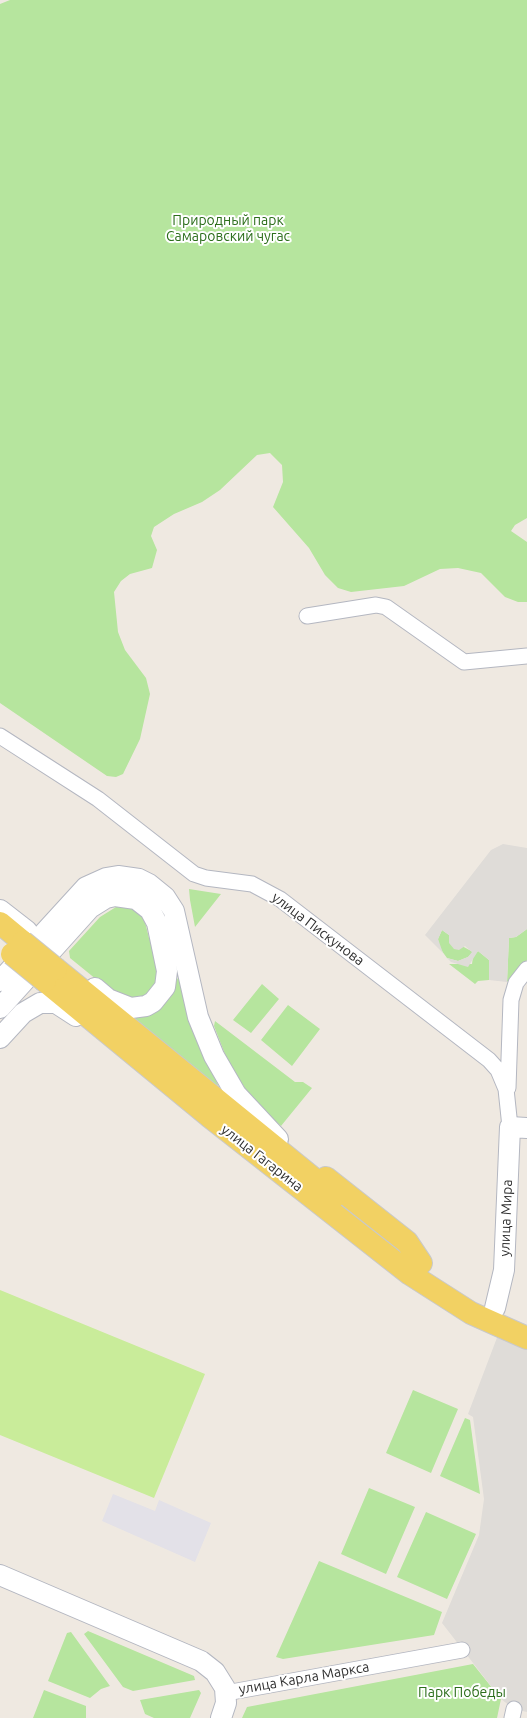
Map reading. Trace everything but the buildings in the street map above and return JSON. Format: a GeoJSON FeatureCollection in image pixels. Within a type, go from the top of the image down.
{"type":"FeatureCollection","features":[{"type":"Feature","properties":{"kind":"main road"},"geometry":{"type":"LineString","coordinates":[[0,1008],[76,897],[96,881],[106,878],[123,876],[149,884],[165,897],[174,910],[198,1017],[214,1056],[236,1094],[332,1194]]}},
{"type":"Feature","properties":{"kind":"main road"},"geometry":{"type":"LineString","coordinates":[[0,910],[30,963],[108,999],[131,1008],[146,1006],[160,995],[168,979],[154,916],[145,904],[129,896],[106,898],[90,908],[30,963]]}},
{"type":"Feature","properties":{"kind":"main road","name":"улица Гагарина"},"geometry":{"type":"LineString","coordinates":[[0,922],[30,963],[126,1048],[332,1194],[492,1315]]}},
{"type":"Feature","properties":{"kind":"main road","name":"улица Гагарина"},"geometry":{"type":"LineString","coordinates":[[30,963],[214,1110],[410,1274],[454,1304],[492,1315]]}},
{"type":"Feature","properties":{"kind":"main road"},"geometry":{"type":"LineString","coordinates":[[0,1038],[28,1009],[45,1002],[60,1005],[168,1091],[282,1142],[407,1242],[421,1263]]}},
{"type":"Feature","properties":{"kind":"main road"},"geometry":{"type":"LineString","coordinates":[[88,1026],[126,1048]]}},
{"type":"Feature","properties":{"kind":"main road","name":"улица Мира"},"geometry":{"type":"LineString","coordinates":[[492,1315],[504,1270],[518,1127]]}},
{"type":"Feature","properties":{"kind":"main road"},"geometry":{"type":"LineString","coordinates":[[492,1315],[527,1322]]}},
{"type":"Feature","properties":{"kind":"main road"},"geometry":{"type":"LineString","coordinates":[[492,1315],[527,1338]]}},
{"type":"Feature","properties":{"kind":"main road","name":"улица Карла Маркса"},"geometry":{"type":"LineString","coordinates":[[0,1575],[201,1661],[223,1685]]}},
{"type":"Feature","properties":{"kind":"main road"},"geometry":{"type":"LineString","coordinates":[[221,1718],[226,1703],[223,1685]]}},
{"type":"Feature","properties":{"kind":"street"},"geometry":{"type":"LineString","coordinates":[[307,616],[376,605],[386,607],[464,662],[527,656]]}},
{"type":"Feature","properties":{"kind":"street","name":"улица Пискунова"},"geometry":{"type":"LineString","coordinates":[[0,736],[98,799],[194,874],[206,878],[245,882],[270,892],[483,1055],[498,1070],[518,1127]]}},
{"type":"Feature","properties":{"kind":"street"},"geometry":{"type":"LineString","coordinates":[[508,1096],[513,990],[527,969]]}},
{"type":"Feature","properties":{"kind":"street"},"geometry":{"type":"LineString","coordinates":[[483,1055],[489,1057],[500,1055],[507,1049],[510,1043]]}},
{"type":"Feature","properties":{"kind":"street","name":"улица Карла Маркса"},"geometry":{"type":"LineString","coordinates":[[223,1685],[462,1650]]}},
{"type":"Feature","properties":{"kind":"shaded area"},"geometry":{"type":"Polygon","coordinates":[[[503,844],[527,848],[527,929],[516,937],[509,938],[507,982],[489,980],[489,960],[478,951],[468,967],[451,962],[447,958],[458,961],[468,957],[472,952],[465,946],[459,950],[454,949],[449,943],[449,935],[442,930],[438,939],[443,953],[425,935],[491,850],[503,844]]]}},
{"type":"Feature","properties":{"kind":"shaded area"},"geometry":{"type":"Polygon","coordinates":[[[498,1335],[527,1346],[527,1712],[514,1709],[501,1699],[442,1623],[479,1535],[484,1499],[473,1417],[468,1414],[498,1335]]]}},
{"type":"Feature","properties":{"kind":"shaded area"},"geometry":{"type":"Polygon","coordinates":[[[113,1494],[155,1511],[159,1500],[211,1523],[195,1562],[102,1521],[113,1494]]]}},
{"type":"Feature","properties":{"kind":"green space","name":"Природный парк Самаровский чугас"},"geometry":{"type":"Polygon","coordinates":[[[10,0],[527,0],[527,518],[515,525],[511,531],[527,542],[527,602],[518,602],[505,597],[481,573],[458,568],[440,569],[404,586],[351,592],[338,588],[325,575],[309,548],[273,507],[283,482],[282,465],[270,453],[257,455],[220,490],[202,502],[174,514],[154,527],[151,536],[157,550],[152,568],[130,574],[121,581],[114,592],[118,632],[125,650],[146,678],[150,694],[140,739],[123,774],[116,777],[107,776],[0,703],[0,4],[10,0]]]}},
{"type":"Feature","properties":{"kind":"green space"},"geometry":{"type":"Polygon","coordinates":[[[189,889],[221,894],[195,927],[190,900],[189,889]]]}},
{"type":"Feature","properties":{"kind":"green space"},"geometry":{"type":"Polygon","coordinates":[[[116,907],[130,908],[144,918],[149,938],[154,947],[159,978],[142,999],[118,997],[70,958],[69,951],[100,917],[116,907]]]}},
{"type":"Feature","properties":{"kind":"green space"},"geometry":{"type":"Polygon","coordinates":[[[527,929],[527,960],[507,982],[509,938],[516,937],[527,929]]]}},
{"type":"Feature","properties":{"kind":"green space"},"geometry":{"type":"Polygon","coordinates":[[[442,930],[449,935],[449,939],[473,952],[468,957],[458,961],[447,958],[439,947],[438,939],[442,930]]]}},
{"type":"Feature","properties":{"kind":"green space"},"geometry":{"type":"Polygon","coordinates":[[[478,951],[489,960],[489,980],[478,981],[475,984],[449,964],[472,964],[473,957],[478,951]]]}},
{"type":"Feature","properties":{"kind":"green space"},"geometry":{"type":"Polygon","coordinates":[[[179,976],[195,1037],[218,1085],[214,1086],[133,1018],[133,1016],[172,989],[179,976]]]}},
{"type":"Feature","properties":{"kind":"green space"},"geometry":{"type":"Polygon","coordinates":[[[262,984],[279,999],[251,1033],[233,1020],[262,984]]]}},
{"type":"Feature","properties":{"kind":"green space"},"geometry":{"type":"Polygon","coordinates":[[[288,1005],[320,1029],[292,1066],[261,1040],[288,1005]]]}},
{"type":"Feature","properties":{"kind":"green space"},"geometry":{"type":"Polygon","coordinates":[[[215,1021],[295,1082],[303,1082],[312,1088],[281,1126],[258,1106],[230,1067],[214,1026],[215,1021]]]}},
{"type":"Feature","properties":{"kind":"green space"},"geometry":{"type":"Polygon","coordinates":[[[0,1290],[205,1374],[154,1498],[0,1435],[0,1290]]]}},
{"type":"Feature","properties":{"kind":"green space"},"geometry":{"type":"Polygon","coordinates":[[[413,1390],[458,1409],[431,1473],[386,1453],[413,1390]]]}},
{"type":"Feature","properties":{"kind":"green space"},"geometry":{"type":"Polygon","coordinates":[[[465,1418],[470,1420],[480,1494],[440,1476],[465,1418]]]}},
{"type":"Feature","properties":{"kind":"green space"},"geometry":{"type":"Polygon","coordinates":[[[369,1488],[415,1507],[386,1574],[341,1554],[369,1488]]]}},
{"type":"Feature","properties":{"kind":"green space"},"geometry":{"type":"Polygon","coordinates":[[[426,1512],[476,1534],[447,1599],[397,1577],[426,1512]]]}},
{"type":"Feature","properties":{"kind":"green space"},"geometry":{"type":"Polygon","coordinates":[[[319,1561],[442,1612],[434,1635],[283,1659],[276,1657],[319,1561]]]}},
{"type":"Feature","properties":{"kind":"green space"},"geometry":{"type":"Polygon","coordinates":[[[88,1631],[194,1676],[195,1680],[133,1691],[123,1687],[84,1634],[88,1631]]]}},
{"type":"Feature","properties":{"kind":"green space"},"geometry":{"type":"Polygon","coordinates":[[[71,1632],[110,1686],[101,1689],[90,1698],[48,1681],[67,1633],[71,1632]]]}},
{"type":"Feature","properties":{"kind":"green space","name":"Парк Победы"},"geometry":{"type":"Polygon","coordinates":[[[473,1664],[501,1699],[497,1718],[242,1718],[247,1707],[473,1664]]]}},
{"type":"Feature","properties":{"kind":"green space"},"geometry":{"type":"Polygon","coordinates":[[[44,1690],[86,1706],[86,1718],[33,1718],[44,1690]]]}},
{"type":"Feature","properties":{"kind":"green space"},"geometry":{"type":"Polygon","coordinates":[[[199,1690],[201,1693],[190,1718],[154,1718],[145,1714],[140,1700],[199,1690]]]}}]}
